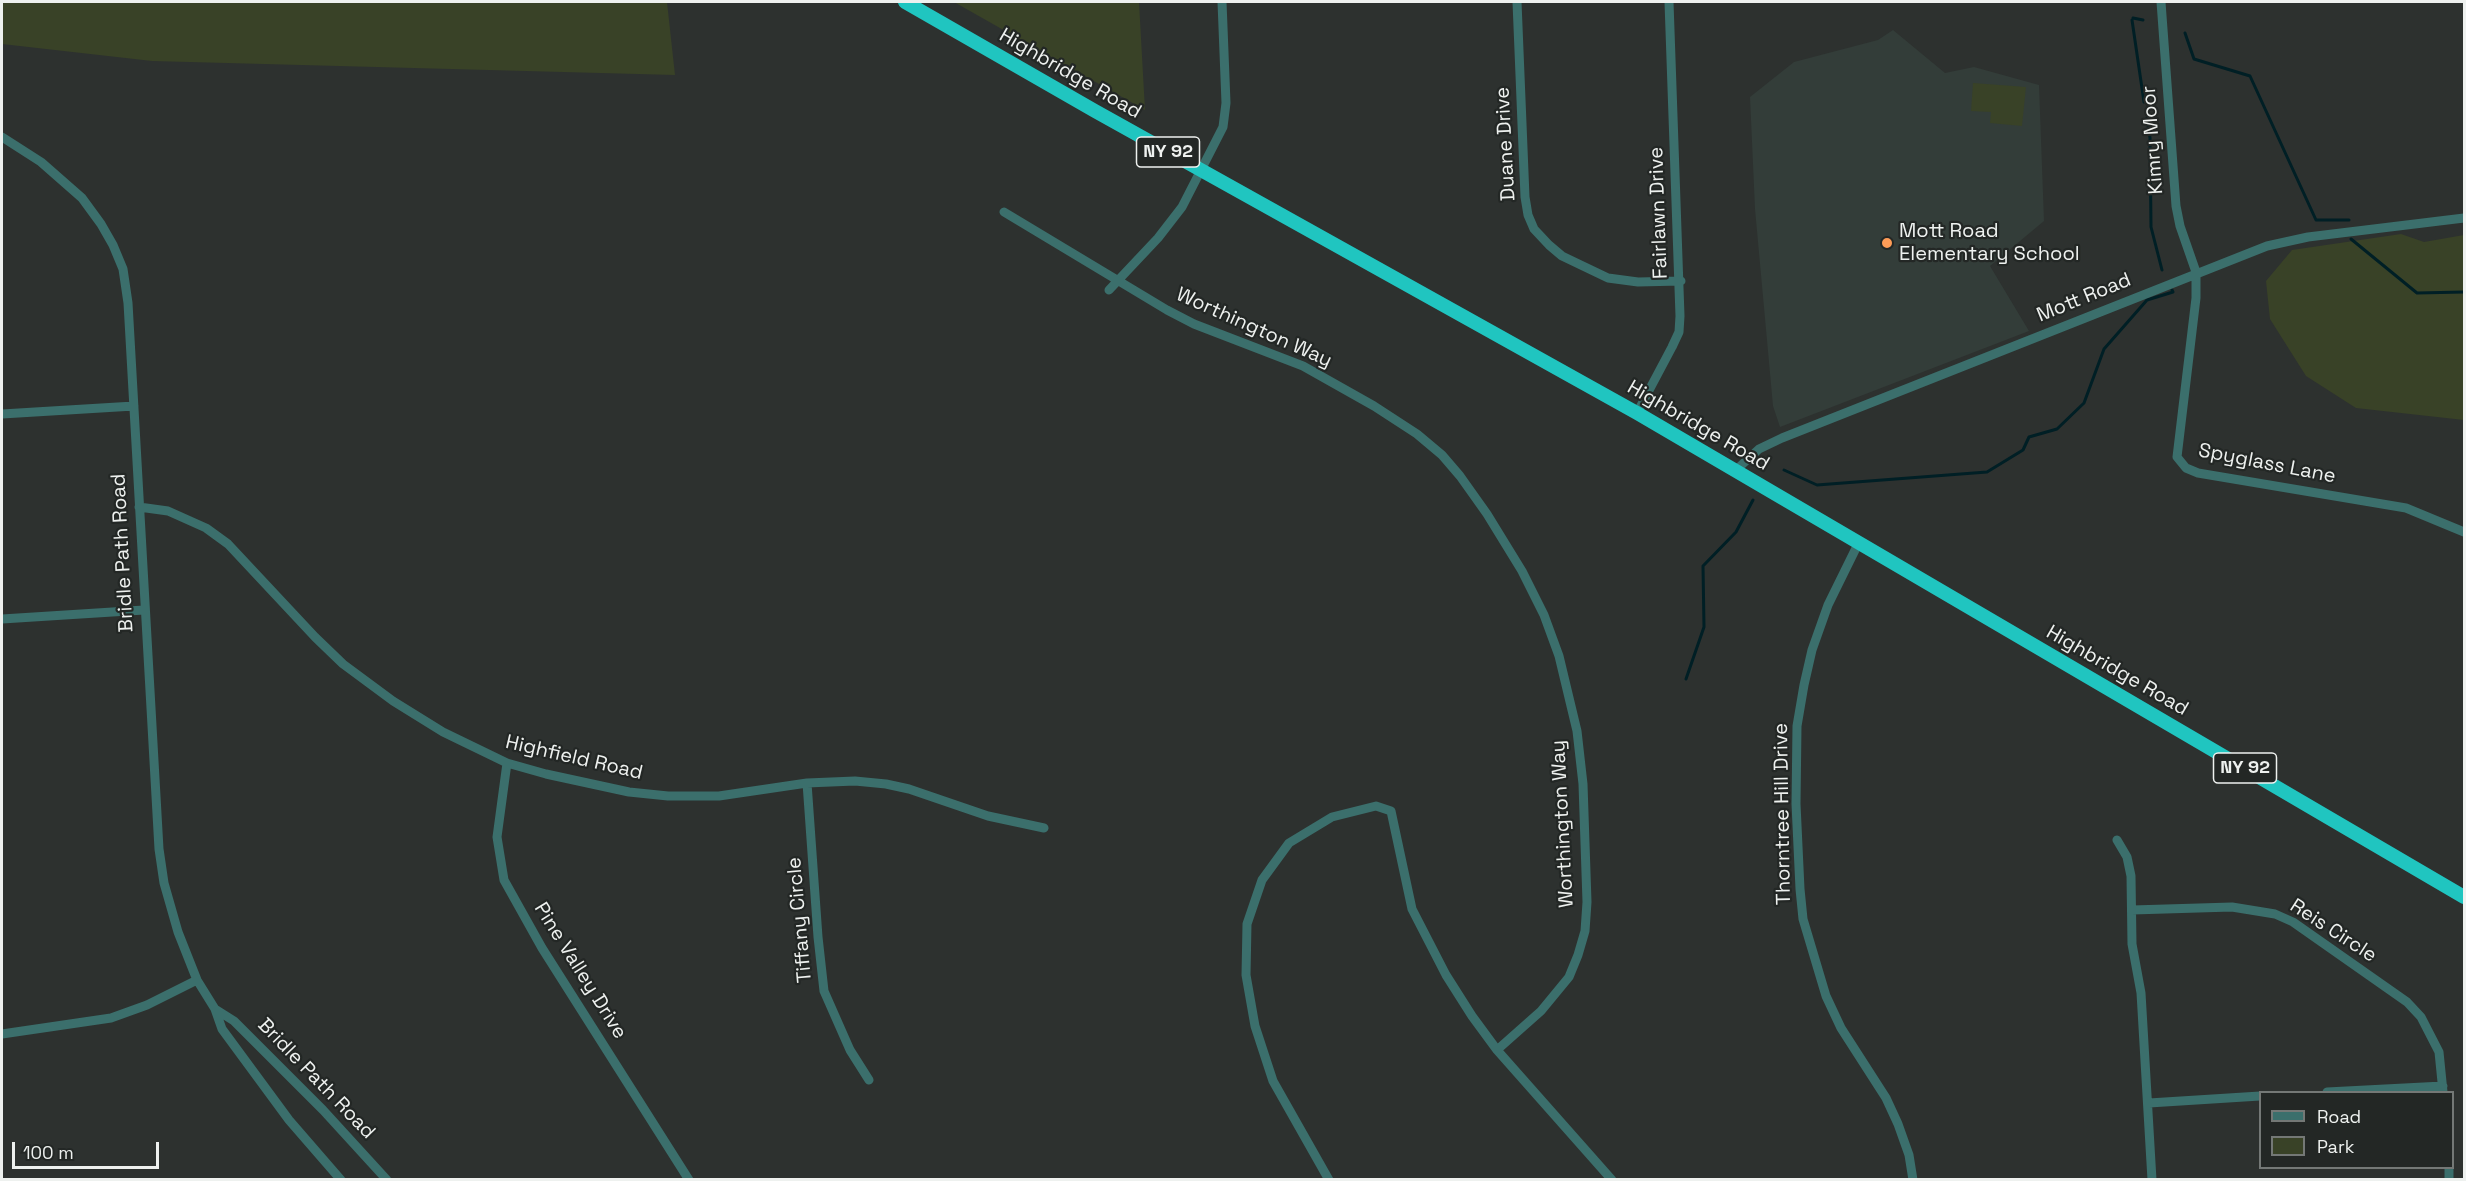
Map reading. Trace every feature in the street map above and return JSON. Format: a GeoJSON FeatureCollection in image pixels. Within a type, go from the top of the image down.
{"type":"FeatureCollection","features":[{"type":"Feature","properties":{"kind":"highway","name":"Highbridge Road"},"geometry":{"type":"LineString","coordinates":[[904,2],[1637,413],[2464,897]]}},
{"type":"Feature","properties":{"kind":"street"},"geometry":{"type":"LineString","coordinates":[[1109,290],[1158,238],[1182,207],[1223,128],[1226,103],[1222,2]]}},
{"type":"Feature","properties":{"kind":"street","name":"Duane Drive"},"geometry":{"type":"LineString","coordinates":[[1517,2],[1525,197],[1528,215],[1534,229],[1562,256],[1608,278],[1638,282],[1681,281]]}},
{"type":"Feature","properties":{"kind":"street","name":"Fairlawn Drive"},"geometry":{"type":"LineString","coordinates":[[1637,413],[1679,332],[1681,281],[1669,2]]}},
{"type":"Feature","properties":{"kind":"street","name":"Kimry Moor"},"geometry":{"type":"LineString","coordinates":[[2162,2],[2176,206],[2180,226],[2196,272]]}},
{"type":"Feature","properties":{"kind":"street","name":"Bridle Path Road"},"geometry":{"type":"LineString","coordinates":[[2,136],[41,162],[64,181],[95,215],[113,244],[123,269],[128,303],[159,849],[164,883],[178,932],[196,980],[215,1009],[222,1029],[289,1120],[341,1179]]}},
{"type":"Feature","properties":{"kind":"street","name":"Worthington Way"},"geometry":{"type":"LineString","coordinates":[[1004,212],[1194,324],[1303,366],[1374,406],[1417,434],[1442,455],[1454,469],[1487,514],[1522,572],[1544,615],[1567,683],[1577,731],[1583,784],[1587,902],[1585,931],[1569,977],[1541,1011],[1497,1050]]}},
{"type":"Feature","properties":{"kind":"street","name":"Mott Road"},"geometry":{"type":"LineString","coordinates":[[1736,470],[1759,449],[1782,438],[2196,272],[2267,246],[2308,237],[2464,218]]}},
{"type":"Feature","properties":{"kind":"street","name":"Spyglass Lane"},"geometry":{"type":"LineString","coordinates":[[2196,272],[2196,298],[2176,457],[2186,468],[2198,473],[2406,508],[2464,532]]}},
{"type":"Feature","properties":{"kind":"street"},"geometry":{"type":"LineString","coordinates":[[2,414],[134,406]]}},
{"type":"Feature","properties":{"kind":"street","name":"Highfield Road"},"geometry":{"type":"LineString","coordinates":[[139,507],[168,511],[206,528],[228,544],[343,664],[393,701],[442,732],[507,763],[629,792],[668,796],[720,796],[807,783],[855,781],[892,785],[988,816],[1044,828]]}},
{"type":"Feature","properties":{"kind":"street","name":"Thorntree Hill Drive"},"geometry":{"type":"LineString","coordinates":[[1859,542],[1828,605],[1812,650],[1797,726],[1796,804],[1800,889],[1803,919],[1826,996],[1841,1028],[1886,1098],[1909,1155],[1913,1179]]}},
{"type":"Feature","properties":{"kind":"street"},"geometry":{"type":"LineString","coordinates":[[2,619],[144,610]]}},
{"type":"Feature","properties":{"kind":"street","name":"Pine Valley Drive"},"geometry":{"type":"LineString","coordinates":[[507,763],[497,837],[504,880],[542,948],[688,1179]]}},
{"type":"Feature","properties":{"kind":"street","name":"Tiffany Circle"},"geometry":{"type":"LineString","coordinates":[[807,783],[824,991],[850,1050],[869,1080]]}},
{"type":"Feature","properties":{"kind":"street"},"geometry":{"type":"LineString","coordinates":[[1329,1179],[1273,1081],[1255,1026],[1246,975],[1247,924],[1262,880],[1288,843],[1332,817],[1376,806],[1391,811],[1412,909],[1446,975],[1497,1050],[1612,1179]]}},
{"type":"Feature","properties":{"kind":"street"},"geometry":{"type":"LineString","coordinates":[[2117,840],[2127,857],[2132,910],[2132,944],[2141,993],[2152,1179]]}},
{"type":"Feature","properties":{"kind":"street","name":"Reis Circle"},"geometry":{"type":"LineString","coordinates":[[2132,910],[2232,908],[2275,914],[2293,922],[2407,1002],[2421,1017],[2439,1052],[2443,1089]]}},
{"type":"Feature","properties":{"kind":"street"},"geometry":{"type":"LineString","coordinates":[[2,1034],[111,1018],[147,1005],[196,980]]}},
{"type":"Feature","properties":{"kind":"street","name":"Bridle Path Road"},"geometry":{"type":"LineString","coordinates":[[215,1009],[234,1021],[323,1110],[387,1179]]}},
{"type":"Feature","properties":{"kind":"street"},"geometry":{"type":"LineString","coordinates":[[2366,1091],[2443,1089]]}},
{"type":"Feature","properties":{"kind":"street"},"geometry":{"type":"LineString","coordinates":[[2149,1103],[2259,1096]]}},
{"type":"Feature","properties":{"kind":"shaded area","name":"Mott Road Elementary School"},"geometry":{"type":"Polygon","coordinates":[[[1893,30],[1945,73],[1974,67],[2039,85],[2044,221],[1990,266],[2029,331],[1780,427],[1773,406],[1755,209],[1750,97],[1794,62],[1878,40],[1893,30]]]}},
{"type":"Feature","properties":{"kind":"green space"},"geometry":{"type":"Polygon","coordinates":[[[2,2],[667,2],[675,75],[152,61],[2,44],[2,2]]]}},
{"type":"Feature","properties":{"kind":"green space"},"geometry":{"type":"Polygon","coordinates":[[[954,2],[1139,2],[1145,110],[954,2]]]}},
{"type":"Feature","properties":{"kind":"green space"},"geometry":{"type":"Polygon","coordinates":[[[1973,83],[2026,87],[2022,126],[1990,123],[1991,112],[1971,111],[1973,83]]]}},
{"type":"Feature","properties":{"kind":"green space"},"geometry":{"type":"Polygon","coordinates":[[[2401,234],[2424,242],[2464,235],[2464,420],[2356,408],[2306,376],[2270,319],[2266,281],[2292,250],[2401,234]]]}},
{"type":"Feature","properties":{"kind":"waterway"},"geometry":{"type":"LineString","coordinates":[[2133,18],[2143,20]]}},
{"type":"Feature","properties":{"kind":"waterway"},"geometry":{"type":"LineString","coordinates":[[2132,20],[2144,102]]}},
{"type":"Feature","properties":{"kind":"waterway"},"geometry":{"type":"LineString","coordinates":[[2185,33],[2194,59],[2250,76],[2316,220],[2349,220]]}},
{"type":"Feature","properties":{"kind":"waterway"},"geometry":{"type":"LineString","coordinates":[[2147,118],[2150,138],[2151,227],[2162,270]]}},
{"type":"Feature","properties":{"kind":"waterway"},"geometry":{"type":"LineString","coordinates":[[2351,239],[2417,293],[2464,292]]}},
{"type":"Feature","properties":{"kind":"waterway"},"geometry":{"type":"LineString","coordinates":[[1784,470],[1817,485],[1987,472],[2023,450],[2029,437],[2057,429],[2084,403],[2104,349],[2147,300],[2173,292],[2172,290]]}},
{"type":"Feature","properties":{"kind":"waterway"},"geometry":{"type":"LineString","coordinates":[[1686,679],[1704,627],[1703,566],[1736,532],[1753,500]]}},
{"type":"Feature","properties":{"kind":"place","name":"Mott Road Elementary School"},"geometry":{"type":"Point","coordinates":[1887,243]}}]}
